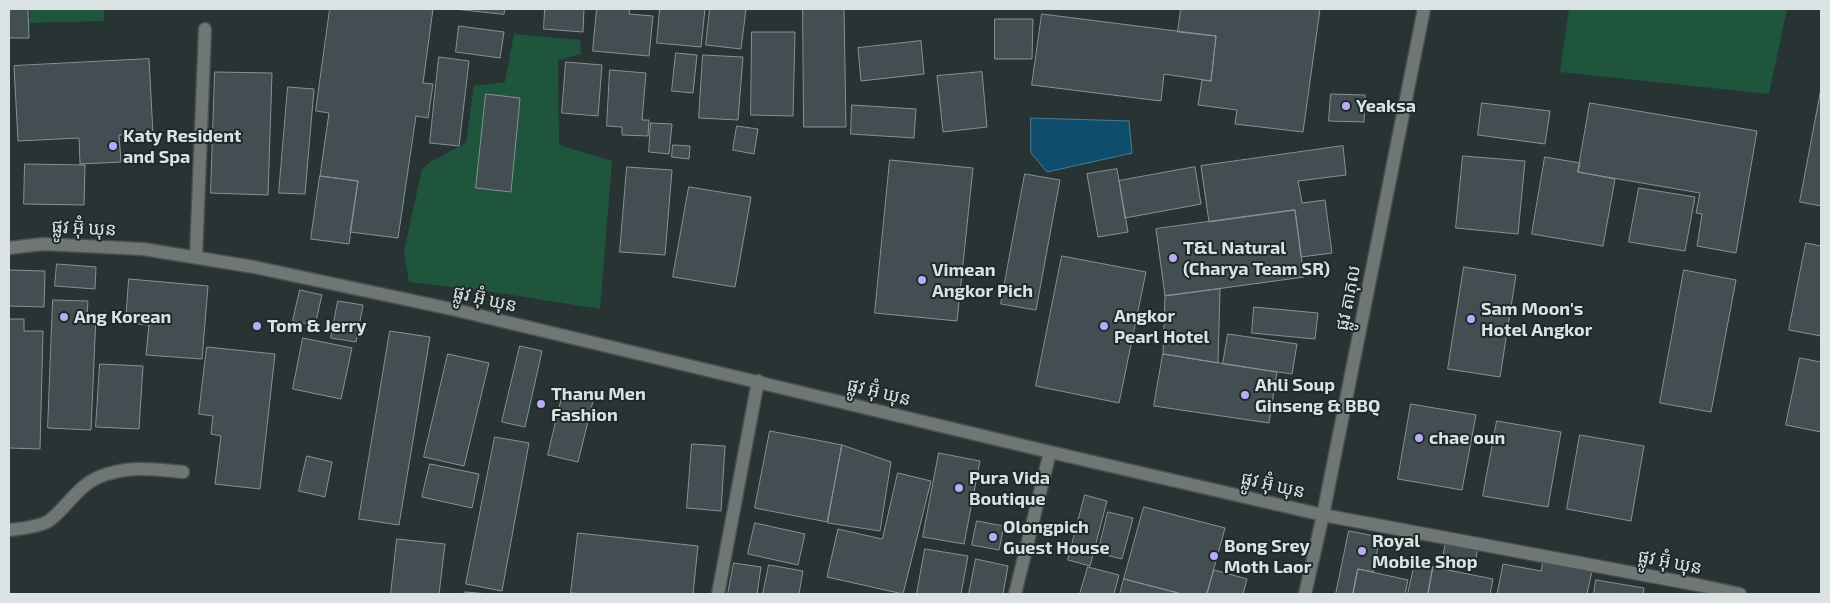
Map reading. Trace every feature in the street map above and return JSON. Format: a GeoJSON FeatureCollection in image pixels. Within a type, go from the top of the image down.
{"type":"FeatureCollection","features":[{"type":"Feature","properties":{"kind":"street","name":"ផ្លូវ តាភុល"},"geometry":{"type":"LineString","coordinates":[[1305,594],[1323,514],[1424,9]]}},
{"type":"Feature","properties":{"kind":"street"},"geometry":{"type":"LineString","coordinates":[[196,257],[205,28]]}},
{"type":"Feature","properties":{"kind":"street","name":"ផ្លូវ អ៊ុំ ឃុន"},"geometry":{"type":"LineString","coordinates":[[9,248],[43,244],[143,249],[254,267],[456,310],[1050,452],[1323,514],[1698,584],[1740,594]]}},
{"type":"Feature","properties":{"kind":"street"},"geometry":{"type":"LineString","coordinates":[[718,594],[758,381]]}},
{"type":"Feature","properties":{"kind":"street"},"geometry":{"type":"LineString","coordinates":[[1015,594],[1050,452]]}},
{"type":"Feature","properties":{"kind":"street"},"geometry":{"type":"LineString","coordinates":[[9,530],[19,530],[49,521],[73,496],[98,477],[138,467],[183,472]]}},
{"type":"Feature","properties":{"kind":"green space"},"geometry":{"type":"Polygon","coordinates":[[[30,9],[104,9],[104,21],[29,23],[30,9]]]}},
{"type":"Feature","properties":{"kind":"green space"},"geometry":{"type":"Polygon","coordinates":[[[1569,9],[1787,9],[1769,94],[1560,72],[1569,9]]]}},
{"type":"Feature","properties":{"kind":"green space"},"geometry":{"type":"Polygon","coordinates":[[[514,34],[580,40],[581,54],[558,60],[559,145],[612,161],[600,309],[493,292],[409,282],[404,252],[422,169],[430,162],[466,143],[474,86],[505,82],[514,34]]]}},
{"type":"Feature","properties":{"kind":"water"},"geometry":{"type":"Polygon","coordinates":[[[1031,118],[1129,121],[1132,153],[1047,172],[1031,153],[1031,118]]]}},
{"type":"Feature","properties":{"kind":"building"},"geometry":{"type":"Polygon","coordinates":[[[9,9],[28,9],[29,38],[9,38],[9,9]]]}},
{"type":"Feature","properties":{"kind":"building"},"geometry":{"type":"Polygon","coordinates":[[[330,9],[433,9],[423,83],[433,84],[428,118],[416,116],[398,238],[350,232],[358,181],[320,176],[329,113],[316,111],[330,9]]]}},
{"type":"Feature","properties":{"kind":"building"},"geometry":{"type":"Polygon","coordinates":[[[455,9],[505,9],[504,14],[455,9]]]}},
{"type":"Feature","properties":{"kind":"building"},"geometry":{"type":"Polygon","coordinates":[[[545,9],[584,9],[583,32],[544,29],[545,9]]]}},
{"type":"Feature","properties":{"kind":"building"},"geometry":{"type":"Polygon","coordinates":[[[597,9],[630,9],[629,14],[653,16],[649,56],[593,51],[597,9]]]}},
{"type":"Feature","properties":{"kind":"building"},"geometry":{"type":"Polygon","coordinates":[[[660,9],[705,9],[701,47],[657,43],[660,9]]]}},
{"type":"Feature","properties":{"kind":"building"},"geometry":{"type":"Polygon","coordinates":[[[710,9],[746,9],[741,49],[706,45],[710,9]]]}},
{"type":"Feature","properties":{"kind":"building"},"geometry":{"type":"Polygon","coordinates":[[[803,9],[844,9],[846,127],[804,127],[803,9]]]}},
{"type":"Feature","properties":{"kind":"building"},"geometry":{"type":"Polygon","coordinates":[[[1181,9],[1320,9],[1303,132],[1235,124],[1237,110],[1198,105],[1202,80],[1211,81],[1216,36],[1178,32],[1181,9]]]}},
{"type":"Feature","properties":{"kind":"building"},"geometry":{"type":"Polygon","coordinates":[[[1042,14],[1216,36],[1211,81],[1164,74],[1161,101],[1032,85],[1042,14]]]}},
{"type":"Feature","properties":{"kind":"building"},"geometry":{"type":"Polygon","coordinates":[[[995,19],[1033,19],[1032,59],[995,59],[995,19]]]}},
{"type":"Feature","properties":{"kind":"building"},"geometry":{"type":"Polygon","coordinates":[[[459,26],[504,32],[500,58],[456,52],[459,26]]]}},
{"type":"Feature","properties":{"kind":"building"},"geometry":{"type":"Polygon","coordinates":[[[752,32],[795,32],[793,116],[751,115],[752,32]]]}},
{"type":"Feature","properties":{"kind":"building"},"geometry":{"type":"Polygon","coordinates":[[[921,41],[924,74],[861,81],[858,48],[921,41]]]}},
{"type":"Feature","properties":{"kind":"building"},"geometry":{"type":"Polygon","coordinates":[[[676,53],[697,55],[693,93],[672,91],[676,53]]]}},
{"type":"Feature","properties":{"kind":"building"},"geometry":{"type":"Polygon","coordinates":[[[703,55],[743,57],[738,120],[699,118],[703,55]]]}},
{"type":"Feature","properties":{"kind":"building"},"geometry":{"type":"Polygon","coordinates":[[[439,57],[469,61],[459,146],[430,143],[439,57]]]}},
{"type":"Feature","properties":{"kind":"building"},"geometry":{"type":"Polygon","coordinates":[[[149,59],[153,134],[119,135],[121,162],[80,164],[79,138],[18,141],[14,66],[149,59]]]}},
{"type":"Feature","properties":{"kind":"building"},"geometry":{"type":"Polygon","coordinates":[[[566,62],[602,65],[598,116],[562,113],[566,62]]]}},
{"type":"Feature","properties":{"kind":"building"},"geometry":{"type":"Polygon","coordinates":[[[610,70],[646,73],[642,120],[649,120],[648,136],[622,135],[622,127],[607,126],[610,70]]]}},
{"type":"Feature","properties":{"kind":"building"},"geometry":{"type":"Polygon","coordinates":[[[215,72],[272,73],[268,195],[211,193],[215,72]]]}},
{"type":"Feature","properties":{"kind":"building"},"geometry":{"type":"Polygon","coordinates":[[[982,72],[987,127],[943,132],[937,76],[982,72]]]}},
{"type":"Feature","properties":{"kind":"building"},"geometry":{"type":"Polygon","coordinates":[[[288,87],[314,89],[305,194],[279,193],[288,87]]]}},
{"type":"Feature","properties":{"kind":"building"},"geometry":{"type":"Polygon","coordinates":[[[1821,89],[1821,206],[1800,202],[1821,89]]]}},
{"type":"Feature","properties":{"kind":"building"},"geometry":{"type":"Polygon","coordinates":[[[486,94],[520,98],[511,192],[476,188],[486,94]]]}},
{"type":"Feature","properties":{"kind":"building"},"geometry":{"type":"Polygon","coordinates":[[[1331,94],[1365,95],[1364,122],[1329,121],[1331,94]]]}},
{"type":"Feature","properties":{"kind":"building"},"geometry":{"type":"Polygon","coordinates":[[[1482,103],[1550,111],[1545,144],[1478,135],[1482,103]]]}},
{"type":"Feature","properties":{"kind":"building"},"geometry":{"type":"Polygon","coordinates":[[[1590,103],[1757,131],[1736,253],[1697,246],[1702,214],[1696,213],[1700,193],[1578,172],[1590,103]]]}},
{"type":"Feature","properties":{"kind":"building"},"geometry":{"type":"Polygon","coordinates":[[[852,105],[916,109],[914,138],[851,134],[852,105]]]}},
{"type":"Feature","properties":{"kind":"building"},"geometry":{"type":"Polygon","coordinates":[[[651,123],[672,124],[669,154],[649,152],[651,123]]]}},
{"type":"Feature","properties":{"kind":"building"},"geometry":{"type":"Polygon","coordinates":[[[737,126],[758,129],[754,154],[733,150],[737,126]]]}},
{"type":"Feature","properties":{"kind":"building"},"geometry":{"type":"Polygon","coordinates":[[[673,145],[690,146],[689,159],[672,157],[673,145]]]}},
{"type":"Feature","properties":{"kind":"building"},"geometry":{"type":"Polygon","coordinates":[[[1343,146],[1346,175],[1298,181],[1302,203],[1325,200],[1332,253],[1301,257],[1295,210],[1209,222],[1201,166],[1343,146]]]}},
{"type":"Feature","properties":{"kind":"building"},"geometry":{"type":"Polygon","coordinates":[[[1463,156],[1525,161],[1518,234],[1456,228],[1463,156]]]}},
{"type":"Feature","properties":{"kind":"building"},"geometry":{"type":"Polygon","coordinates":[[[1545,157],[1580,163],[1578,172],[1615,179],[1603,246],[1532,234],[1545,157]]]}},
{"type":"Feature","properties":{"kind":"building"},"geometry":{"type":"Polygon","coordinates":[[[890,160],[973,168],[957,321],[875,313],[890,160]]]}},
{"type":"Feature","properties":{"kind":"building"},"geometry":{"type":"Polygon","coordinates":[[[25,164],[85,165],[84,205],[24,204],[25,164]]]}},
{"type":"Feature","properties":{"kind":"building"},"geometry":{"type":"Polygon","coordinates":[[[627,167],[672,170],[665,255],[620,252],[627,167]]]}},
{"type":"Feature","properties":{"kind":"building"},"geometry":{"type":"Polygon","coordinates":[[[1195,167],[1201,204],[1125,218],[1119,181],[1195,167]]]}},
{"type":"Feature","properties":{"kind":"building"},"geometry":{"type":"Polygon","coordinates":[[[1117,169],[1128,232],[1098,237],[1087,174],[1117,169]]]}},
{"type":"Feature","properties":{"kind":"building"},"geometry":{"type":"Polygon","coordinates":[[[1025,174],[1060,180],[1036,310],[1001,304],[1025,174]]]}},
{"type":"Feature","properties":{"kind":"building"},"geometry":{"type":"Polygon","coordinates":[[[320,176],[358,181],[349,244],[311,239],[320,176]]]}},
{"type":"Feature","properties":{"kind":"building"},"geometry":{"type":"Polygon","coordinates":[[[689,187],[751,197],[735,287],[673,277],[689,187]]]}},
{"type":"Feature","properties":{"kind":"building"},"geometry":{"type":"Polygon","coordinates":[[[1639,188],[1695,197],[1685,251],[1629,242],[1639,188]]]}},
{"type":"Feature","properties":{"kind":"building"},"geometry":{"type":"Polygon","coordinates":[[[1295,210],[1304,277],[1165,296],[1156,229],[1295,210]]]}},
{"type":"Feature","properties":{"kind":"building"},"geometry":{"type":"Polygon","coordinates":[[[1806,243],[1821,246],[1821,336],[1789,330],[1806,243]]]}},
{"type":"Feature","properties":{"kind":"building"},"geometry":{"type":"Polygon","coordinates":[[[1062,256],[1146,272],[1119,403],[1036,386],[1062,256]]]}},
{"type":"Feature","properties":{"kind":"building"},"geometry":{"type":"Polygon","coordinates":[[[57,264],[96,267],[95,289],[55,286],[57,264]]]}},
{"type":"Feature","properties":{"kind":"building"},"geometry":{"type":"Polygon","coordinates":[[[1464,267],[1516,275],[1500,377],[1448,369],[1464,267]]]}},
{"type":"Feature","properties":{"kind":"building"},"geometry":{"type":"Polygon","coordinates":[[[9,270],[45,271],[44,307],[9,306],[9,270]]]}},
{"type":"Feature","properties":{"kind":"building"},"geometry":{"type":"Polygon","coordinates":[[[1684,270],[1736,280],[1711,412],[1660,403],[1684,270]]]}},
{"type":"Feature","properties":{"kind":"building"},"geometry":{"type":"Polygon","coordinates":[[[129,279],[208,286],[202,359],[146,355],[149,325],[126,323],[129,279]]]}},
{"type":"Feature","properties":{"kind":"building"},"geometry":{"type":"Polygon","coordinates":[[[1220,289],[1218,363],[1163,354],[1165,296],[1220,289]]]}},
{"type":"Feature","properties":{"kind":"building"},"geometry":{"type":"Polygon","coordinates":[[[300,290],[322,295],[315,325],[293,321],[300,290]]]}},
{"type":"Feature","properties":{"kind":"building"},"geometry":{"type":"Polygon","coordinates":[[[53,300],[88,301],[87,315],[96,315],[91,430],[48,428],[53,300]]]}},
{"type":"Feature","properties":{"kind":"building"},"geometry":{"type":"Polygon","coordinates":[[[338,301],[363,305],[356,342],[331,338],[338,301]]]}},
{"type":"Feature","properties":{"kind":"building"},"geometry":{"type":"Polygon","coordinates":[[[1254,307],[1318,313],[1315,339],[1252,333],[1254,307]]]}},
{"type":"Feature","properties":{"kind":"building"},"geometry":{"type":"Polygon","coordinates":[[[9,319],[24,319],[24,331],[43,331],[40,449],[9,448],[9,319]]]}},
{"type":"Feature","properties":{"kind":"building"},"geometry":{"type":"Polygon","coordinates":[[[390,331],[430,337],[399,525],[359,519],[390,331]]]}},
{"type":"Feature","properties":{"kind":"building"},"geometry":{"type":"Polygon","coordinates":[[[1228,334],[1297,344],[1292,374],[1223,364],[1228,334]]]}},
{"type":"Feature","properties":{"kind":"building"},"geometry":{"type":"Polygon","coordinates":[[[303,338],[352,348],[341,399],[293,389],[303,338]]]}},
{"type":"Feature","properties":{"kind":"building"},"geometry":{"type":"Polygon","coordinates":[[[520,346],[542,351],[525,427],[502,422],[520,346]]]}},
{"type":"Feature","properties":{"kind":"building"},"geometry":{"type":"Polygon","coordinates":[[[207,347],[275,354],[260,489],[215,484],[221,436],[211,434],[213,416],[199,414],[207,347]]]}},
{"type":"Feature","properties":{"kind":"building"},"geometry":{"type":"Polygon","coordinates":[[[448,354],[489,363],[464,466],[424,457],[448,354]]]}},
{"type":"Feature","properties":{"kind":"building"},"geometry":{"type":"Polygon","coordinates":[[[1163,354],[1277,372],[1269,423],[1154,406],[1163,354]]]}},
{"type":"Feature","properties":{"kind":"building"},"geometry":{"type":"Polygon","coordinates":[[[1800,358],[1821,362],[1821,432],[1786,425],[1800,358]]]}},
{"type":"Feature","properties":{"kind":"building"},"geometry":{"type":"Polygon","coordinates":[[[100,364],[143,366],[139,429],[96,427],[100,364]]]}},
{"type":"Feature","properties":{"kind":"building"},"geometry":{"type":"Polygon","coordinates":[[[564,389],[594,397],[578,462],[548,455],[564,389]]]}},
{"type":"Feature","properties":{"kind":"building"},"geometry":{"type":"Polygon","coordinates":[[[1411,404],[1476,415],[1462,490],[1398,479],[1411,404]]]}},
{"type":"Feature","properties":{"kind":"building"},"geometry":{"type":"Polygon","coordinates":[[[1497,421],[1561,432],[1548,507],[1483,496],[1497,421]]]}},
{"type":"Feature","properties":{"kind":"building"},"geometry":{"type":"Polygon","coordinates":[[[770,431],[842,445],[827,522],[755,508],[770,431]]]}},
{"type":"Feature","properties":{"kind":"building"},"geometry":{"type":"Polygon","coordinates":[[[1580,435],[1644,446],[1631,521],[1567,509],[1580,435]]]}},
{"type":"Feature","properties":{"kind":"building"},"geometry":{"type":"Polygon","coordinates":[[[495,437],[529,443],[502,591],[466,584],[495,437]]]}},
{"type":"Feature","properties":{"kind":"building"},"geometry":{"type":"Polygon","coordinates":[[[692,444],[725,446],[721,511],[687,508],[692,444]]]}},
{"type":"Feature","properties":{"kind":"building"},"geometry":{"type":"Polygon","coordinates":[[[842,445],[891,462],[880,531],[828,523],[842,445]]]}},
{"type":"Feature","properties":{"kind":"building"},"geometry":{"type":"Polygon","coordinates":[[[939,453],[980,461],[964,544],[923,537],[939,453]]]}},
{"type":"Feature","properties":{"kind":"building"},"geometry":{"type":"Polygon","coordinates":[[[307,456],[332,462],[325,497],[299,491],[307,456]]]}},
{"type":"Feature","properties":{"kind":"building"},"geometry":{"type":"Polygon","coordinates":[[[430,464],[479,474],[472,508],[422,497],[430,464]]]}},
{"type":"Feature","properties":{"kind":"building"},"geometry":{"type":"Polygon","coordinates":[[[898,473],[931,481],[903,594],[827,577],[838,529],[882,539],[898,473]]]}},
{"type":"Feature","properties":{"kind":"building"},"geometry":{"type":"Polygon","coordinates":[[[1085,495],[1107,501],[1090,566],[1068,560],[1085,495]]]}},
{"type":"Feature","properties":{"kind":"building"},"geometry":{"type":"Polygon","coordinates":[[[1144,507],[1225,528],[1207,594],[1182,594],[1124,579],[1144,507]]]}},
{"type":"Feature","properties":{"kind":"building"},"geometry":{"type":"Polygon","coordinates":[[[1108,512],[1133,518],[1122,559],[1098,553],[1108,512]]]}},
{"type":"Feature","properties":{"kind":"building"},"geometry":{"type":"Polygon","coordinates":[[[977,521],[1004,526],[999,550],[972,545],[977,521]]]}},
{"type":"Feature","properties":{"kind":"building"},"geometry":{"type":"Polygon","coordinates":[[[755,523],[805,534],[798,565],[748,554],[755,523]]]}},
{"type":"Feature","properties":{"kind":"building"},"geometry":{"type":"Polygon","coordinates":[[[1349,531],[1380,537],[1373,572],[1358,569],[1353,594],[1336,594],[1349,531]]]}},
{"type":"Feature","properties":{"kind":"building"},"geometry":{"type":"Polygon","coordinates":[[[578,533],[698,546],[693,594],[571,593],[578,533]]]}},
{"type":"Feature","properties":{"kind":"building"},"geometry":{"type":"Polygon","coordinates":[[[397,539],[445,544],[439,594],[391,594],[397,539]]]}},
{"type":"Feature","properties":{"kind":"building"},"geometry":{"type":"Polygon","coordinates":[[[1446,541],[1478,547],[1474,569],[1442,563],[1446,541]]]}},
{"type":"Feature","properties":{"kind":"building"},"geometry":{"type":"Polygon","coordinates":[[[925,549],[968,556],[961,594],[917,594],[925,549]]]}},
{"type":"Feature","properties":{"kind":"building"},"geometry":{"type":"Polygon","coordinates":[[[976,559],[1008,566],[1003,594],[969,594],[976,559]]]}},
{"type":"Feature","properties":{"kind":"building"},"geometry":{"type":"Polygon","coordinates":[[[1543,561],[1592,571],[1587,594],[1497,594],[1503,564],[1541,571],[1543,561]]]}},
{"type":"Feature","properties":{"kind":"building"},"geometry":{"type":"Polygon","coordinates":[[[734,563],[761,567],[757,594],[728,594],[734,563]]]}},
{"type":"Feature","properties":{"kind":"building"},"geometry":{"type":"Polygon","coordinates":[[[1415,563],[1433,567],[1428,594],[1408,594],[1415,563]]]}},
{"type":"Feature","properties":{"kind":"building"},"geometry":{"type":"Polygon","coordinates":[[[769,565],[803,571],[799,594],[763,594],[769,565]]]}},
{"type":"Feature","properties":{"kind":"building"},"geometry":{"type":"Polygon","coordinates":[[[1088,567],[1119,575],[1114,594],[1080,594],[1088,567]]]}},
{"type":"Feature","properties":{"kind":"building"},"geometry":{"type":"Polygon","coordinates":[[[1433,567],[1493,579],[1490,594],[1428,594],[1433,567]]]}},
{"type":"Feature","properties":{"kind":"building"},"geometry":{"type":"Polygon","coordinates":[[[1358,569],[1408,580],[1405,594],[1353,594],[1358,569]]]}},
{"type":"Feature","properties":{"kind":"building"},"geometry":{"type":"Polygon","coordinates":[[[1214,570],[1247,579],[1243,594],[1207,594],[1214,570]]]}},
{"type":"Feature","properties":{"kind":"building"},"geometry":{"type":"Polygon","coordinates":[[[1124,579],[1182,594],[1120,594],[1124,579]]]}},
{"type":"Feature","properties":{"kind":"building"},"geometry":{"type":"Polygon","coordinates":[[[1596,580],[1644,588],[1643,594],[1594,594],[1596,580]]]}},
{"type":"Feature","properties":{"kind":"building"},"geometry":{"type":"Polygon","coordinates":[[[465,592],[489,594],[464,594],[465,592]]]}},
{"type":"Feature","properties":{"kind":"place","name":"Yeaksa"},"geometry":{"type":"Point","coordinates":[1346,106]}},
{"type":"Feature","properties":{"kind":"place","name":"Katy Resident and Spa"},"geometry":{"type":"Point","coordinates":[113,146]}},
{"type":"Feature","properties":{"kind":"place","name":"T&L Natural (Charya Team SR)"},"geometry":{"type":"Point","coordinates":[1173,258]}},
{"type":"Feature","properties":{"kind":"place","name":"Vimean Angkor Pich"},"geometry":{"type":"Point","coordinates":[922,280]}},
{"type":"Feature","properties":{"kind":"place","name":"Ang Korean"},"geometry":{"type":"Point","coordinates":[64,317]}},
{"type":"Feature","properties":{"kind":"place","name":"Sam Moon's Hotel Angkor"},"geometry":{"type":"Point","coordinates":[1471,319]}},
{"type":"Feature","properties":{"kind":"place","name":"Tom & Jerry"},"geometry":{"type":"Point","coordinates":[257,326]}},
{"type":"Feature","properties":{"kind":"place","name":"Angkor Pearl Hotel"},"geometry":{"type":"Point","coordinates":[1104,326]}},
{"type":"Feature","properties":{"kind":"place","name":"Ahli Soup Ginseng & BBQ"},"geometry":{"type":"Point","coordinates":[1245,395]}},
{"type":"Feature","properties":{"kind":"place","name":"Thanu Men Fashion"},"geometry":{"type":"Point","coordinates":[541,404]}},
{"type":"Feature","properties":{"kind":"place","name":"chae oun"},"geometry":{"type":"Point","coordinates":[1419,438]}},
{"type":"Feature","properties":{"kind":"place","name":"Pura Vida Boutique"},"geometry":{"type":"Point","coordinates":[959,488]}},
{"type":"Feature","properties":{"kind":"place","name":"Olongpich Guest House"},"geometry":{"type":"Point","coordinates":[993,537]}},
{"type":"Feature","properties":{"kind":"place","name":"Royal Mobile Shop"},"geometry":{"type":"Point","coordinates":[1362,551]}},
{"type":"Feature","properties":{"kind":"place","name":"Bong Srey Moth Laor"},"geometry":{"type":"Point","coordinates":[1214,556]}}]}
